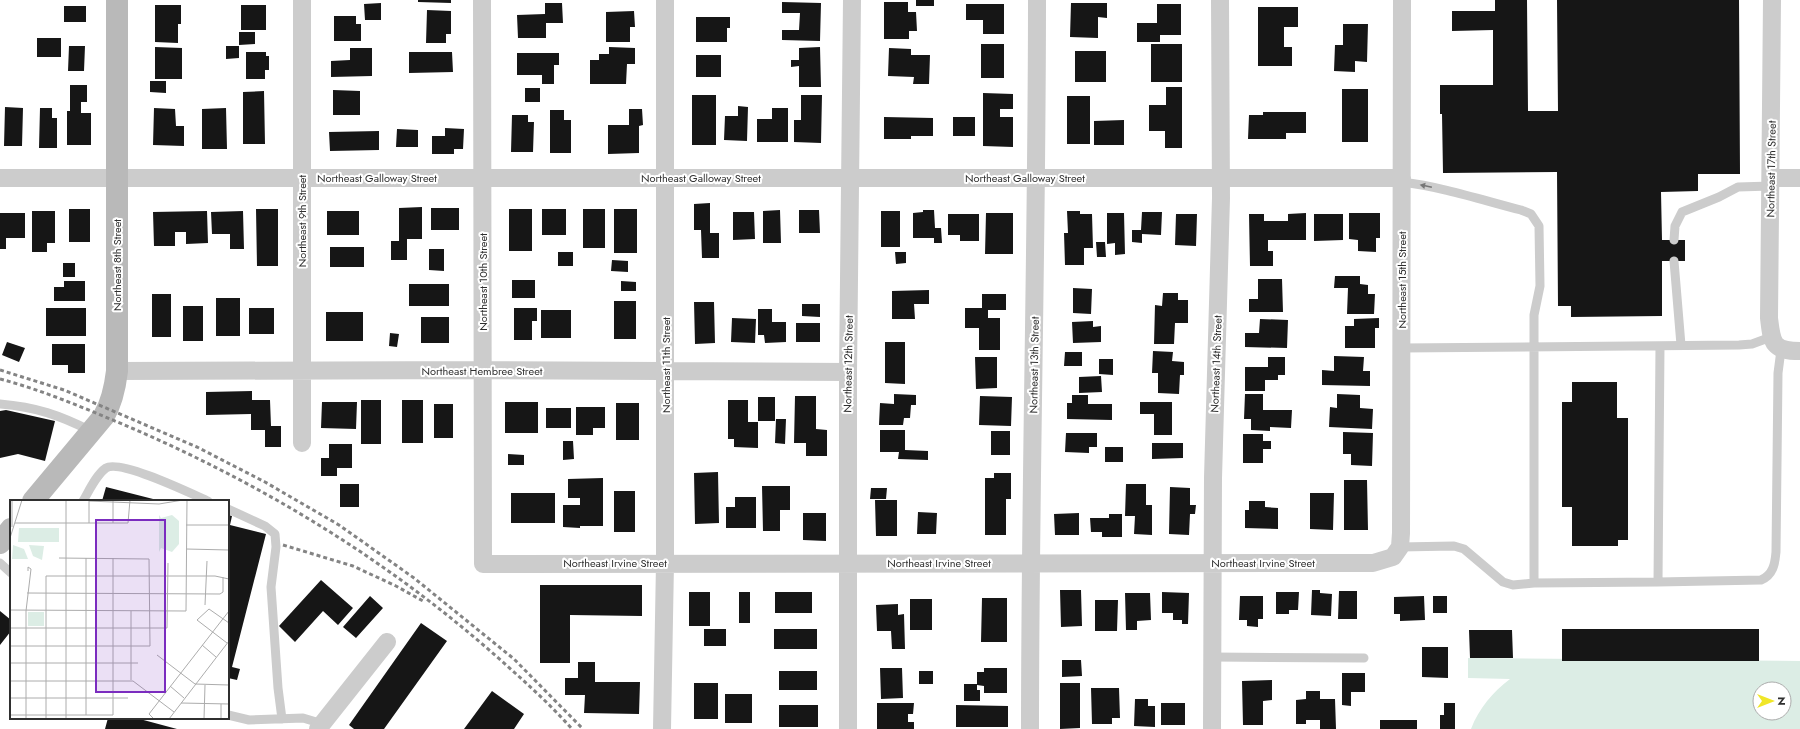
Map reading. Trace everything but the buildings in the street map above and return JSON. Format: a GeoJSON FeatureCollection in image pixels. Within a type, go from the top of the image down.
{"type":"FeatureCollection","features":[{"type":"Feature","properties":{"kind":"street","name":"Northeast 8th Street"},"geometry":{"type":"LineString","coordinates":[[34,500],[104,416],[110,405],[115,390],[117,371],[117,0]]}},
{"type":"Feature","properties":{"kind":"street","name":"Northeast 9th Street"},"geometry":{"type":"LineString","coordinates":[[302,0],[302,443]]}},
{"type":"Feature","properties":{"kind":"street","name":"Northeast 10th Street"},"geometry":{"type":"LineString","coordinates":[[482,0],[483,564]]}},
{"type":"Feature","properties":{"kind":"street","name":"Northeast 11th Street"},"geometry":{"type":"LineString","coordinates":[[662,729],[666,372],[665,0]]}},
{"type":"Feature","properties":{"kind":"street","name":"Northeast 12th Street"},"geometry":{"type":"LineString","coordinates":[[848,729],[848,372],[852,0]]}},
{"type":"Feature","properties":{"kind":"street","name":"Northeast 13th Street"},"geometry":{"type":"LineString","coordinates":[[1030,729],[1030,562],[1037,178],[1037,0]]}},
{"type":"Feature","properties":{"kind":"street","name":"Northeast 14th Street"},"geometry":{"type":"LineString","coordinates":[[1212,729],[1212,563],[1221,178],[1220,0]]}},
{"type":"Feature","properties":{"kind":"street","name":"Northeast 15th Street"},"geometry":{"type":"LineString","coordinates":[[1397,552],[1402,348],[1402,0]]}},
{"type":"Feature","properties":{"kind":"street","name":"Northeast 17th Street"},"geometry":{"type":"LineString","coordinates":[[1772,0],[1769,318],[1776,344]]}},
{"type":"Feature","properties":{"kind":"street","name":"Northeast Galloway Street"},"geometry":{"type":"LineString","coordinates":[[0,178],[1221,178],[1402,180]]}},
{"type":"Feature","properties":{"kind":"street"},"geometry":{"type":"LineString","coordinates":[[1771,182],[1800,178]]}},
{"type":"Feature","properties":{"kind":"street"},"geometry":{"type":"LineString","coordinates":[[1776,344],[1800,351]]}},
{"type":"Feature","properties":{"kind":"street","name":"Northeast Hembree Street"},"geometry":{"type":"LineString","coordinates":[[117,371],[302,372],[483,370],[848,372]]}},
{"type":"Feature","properties":{"kind":"street"},"geometry":{"type":"LineString","coordinates":[[0,543],[10,530]]}},
{"type":"Feature","properties":{"kind":"street","name":"Northeast Irvine Street"},"geometry":{"type":"LineString","coordinates":[[483,564],[848,564],[1030,562],[1373,563],[1397,552]]}},
{"type":"Feature","properties":{"kind":"street"},"geometry":{"type":"LineString","coordinates":[[323,727],[387,642]]}},
{"type":"Feature","properties":{"kind":"lane"},"geometry":{"type":"LineString","coordinates":[[1402,180],[1522,210],[1531,214],[1536,219],[1539,226],[1540,286],[1534,315],[1534,583]]}},
{"type":"Feature","properties":{"kind":"lane"},"geometry":{"type":"LineString","coordinates":[[1674,240],[1675,226],[1682,212],[1719,197],[1738,187],[1771,182]]}},
{"type":"Feature","properties":{"kind":"lane"},"geometry":{"type":"LineString","coordinates":[[1674,261],[1681,345]]}},
{"type":"Feature","properties":{"kind":"lane"},"geometry":{"type":"LineString","coordinates":[[1397,552],[1454,546],[1475,557],[1503,582],[1513,585],[1534,583],[1761,580],[1767,577],[1773,569],[1776,552],[1778,373],[1776,344],[1402,348]]}},
{"type":"Feature","properties":{"kind":"lane"},"geometry":{"type":"LineString","coordinates":[[1658,582],[1660,346]]}},
{"type":"Feature","properties":{"kind":"lane"},"geometry":{"type":"LineString","coordinates":[[0,404],[23,406],[62,416],[91,431]]}},
{"type":"Feature","properties":{"kind":"lane"},"geometry":{"type":"LineString","coordinates":[[84,500],[96,479],[107,468],[116,466],[130,469],[206,500]]}},
{"type":"Feature","properties":{"kind":"lane"},"geometry":{"type":"LineString","coordinates":[[229,509],[265,526],[275,534],[276,547],[271,587],[278,688],[282,719]]}},
{"type":"Feature","properties":{"kind":"lane"},"geometry":{"type":"LineString","coordinates":[[0,563],[10,572]]}},
{"type":"Feature","properties":{"kind":"lane"},"geometry":{"type":"LineString","coordinates":[[1212,657],[1364,658]]}},
{"type":"Feature","properties":{"kind":"lane"},"geometry":{"type":"LineString","coordinates":[[229,715],[249,720],[303,718],[323,727]]}},
{"type":"Feature","properties":{"kind":"shaded area"},"geometry":{"type":"Polygon","coordinates":[[[1468,658],[1800,661],[1800,729],[1471,729],[1482,707],[1498,689],[1510,679],[1468,678],[1468,658]]]}},
{"type":"Feature","properties":{"kind":"railway"},"geometry":{"type":"LineString","coordinates":[[0,370],[64,390],[197,447],[265,482],[339,525],[414,578],[514,659],[583,729]]}},
{"type":"Feature","properties":{"kind":"railway"},"geometry":{"type":"LineString","coordinates":[[0,379],[34,389],[68,402],[183,451],[231,475],[324,528],[369,557],[455,621],[526,683],[572,729]]}},
{"type":"Feature","properties":{"kind":"railway"},"geometry":{"type":"LineString","coordinates":[[283,545],[353,566],[396,586],[423,601]]}}]}
